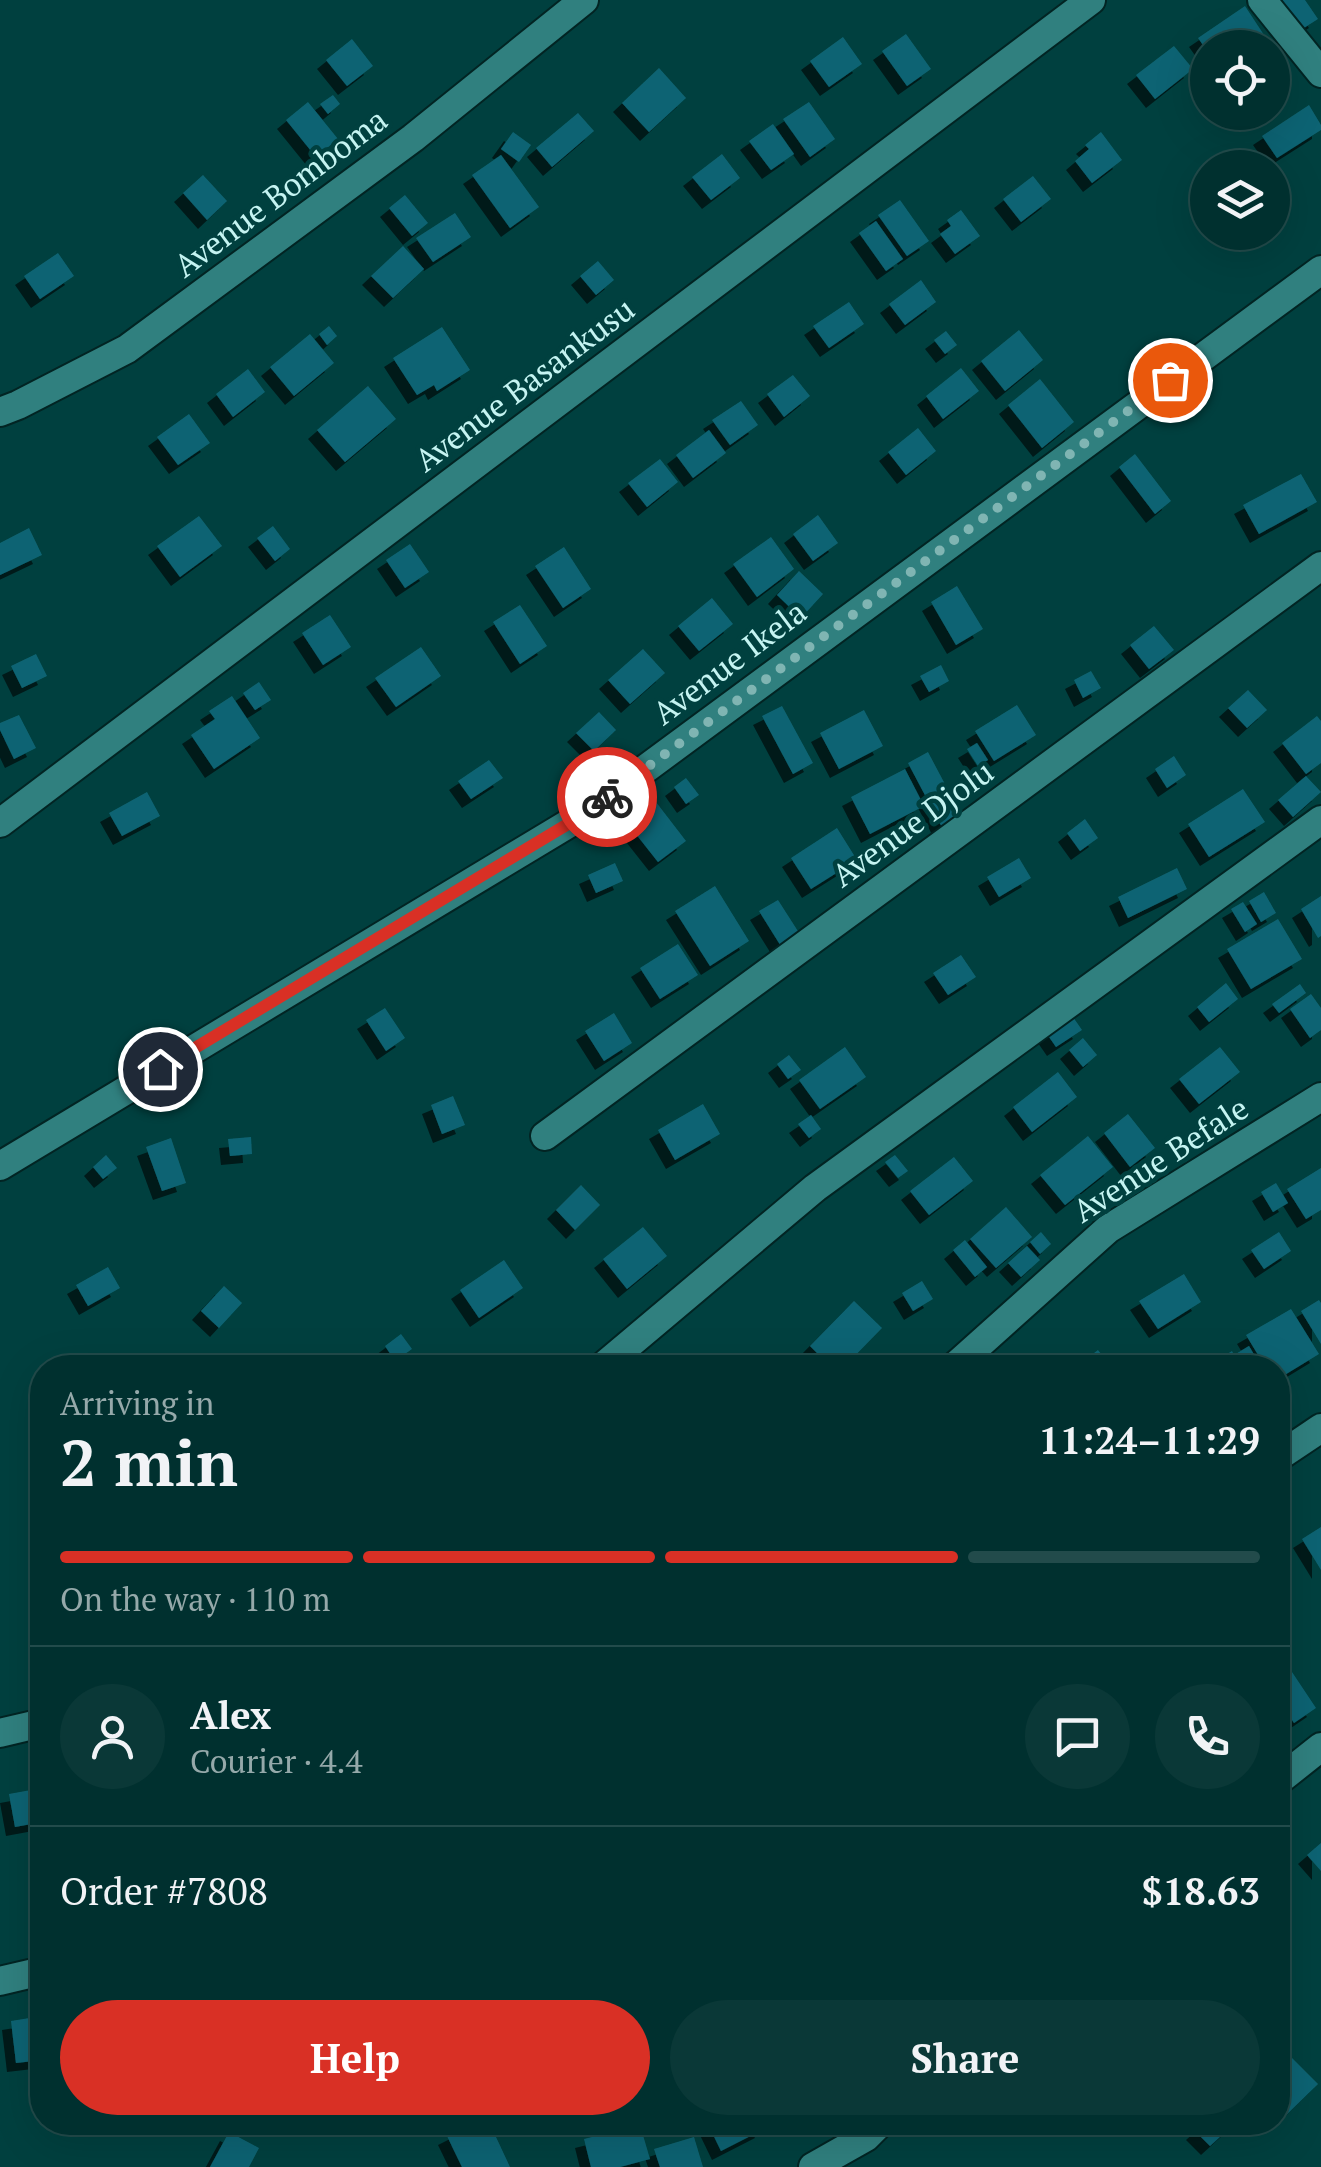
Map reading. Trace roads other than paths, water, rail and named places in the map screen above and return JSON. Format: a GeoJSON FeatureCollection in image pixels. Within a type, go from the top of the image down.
{"type":"FeatureCollection","features":[{"type":"Feature","properties":{"kind":"street","name":"Avenue Bomboma"},"geometry":{"type":"LineString","coordinates":[[1,410],[127,349],[412,138],[584,0]]}},
{"type":"Feature","properties":{"kind":"street","name":"Avenue Basankusu"},"geometry":{"type":"LineString","coordinates":[[0,823],[1091,0]]}},
{"type":"Feature","properties":{"kind":"street"},"geometry":{"type":"LineString","coordinates":[[1262,0],[1321,73]]}},
{"type":"Feature","properties":{"kind":"street","name":"Avenue Ikela"},"geometry":{"type":"LineString","coordinates":[[0,1166],[583,815],[1321,270]]}},
{"type":"Feature","properties":{"kind":"street","name":"Avenue Djolu"},"geometry":{"type":"LineString","coordinates":[[545,1136],[1321,566]]}},
{"type":"Feature","properties":{"kind":"street"},"geometry":{"type":"LineString","coordinates":[[617,1355],[816,1188],[1321,820]]}},
{"type":"Feature","properties":{"kind":"street","name":"Avenue Befale"},"geometry":{"type":"LineString","coordinates":[[967,1355],[1108,1229],[1321,1097]]}},
{"type":"Feature","properties":{"kind":"street"},"geometry":{"type":"LineString","coordinates":[[1290,1450],[1321,1428]]}},
{"type":"Feature","properties":{"kind":"street"},"geometry":{"type":"LineString","coordinates":[[0,1733],[30,1726]]}},
{"type":"Feature","properties":{"kind":"street"},"geometry":{"type":"LineString","coordinates":[[1290,1772],[1321,1748]]}},
{"type":"Feature","properties":{"kind":"street"},"geometry":{"type":"LineString","coordinates":[[0,1981],[30,1974]]}},
{"type":"Feature","properties":{"kind":"street"},"geometry":{"type":"LineString","coordinates":[[813,2167],[868,2135]]}}]}
